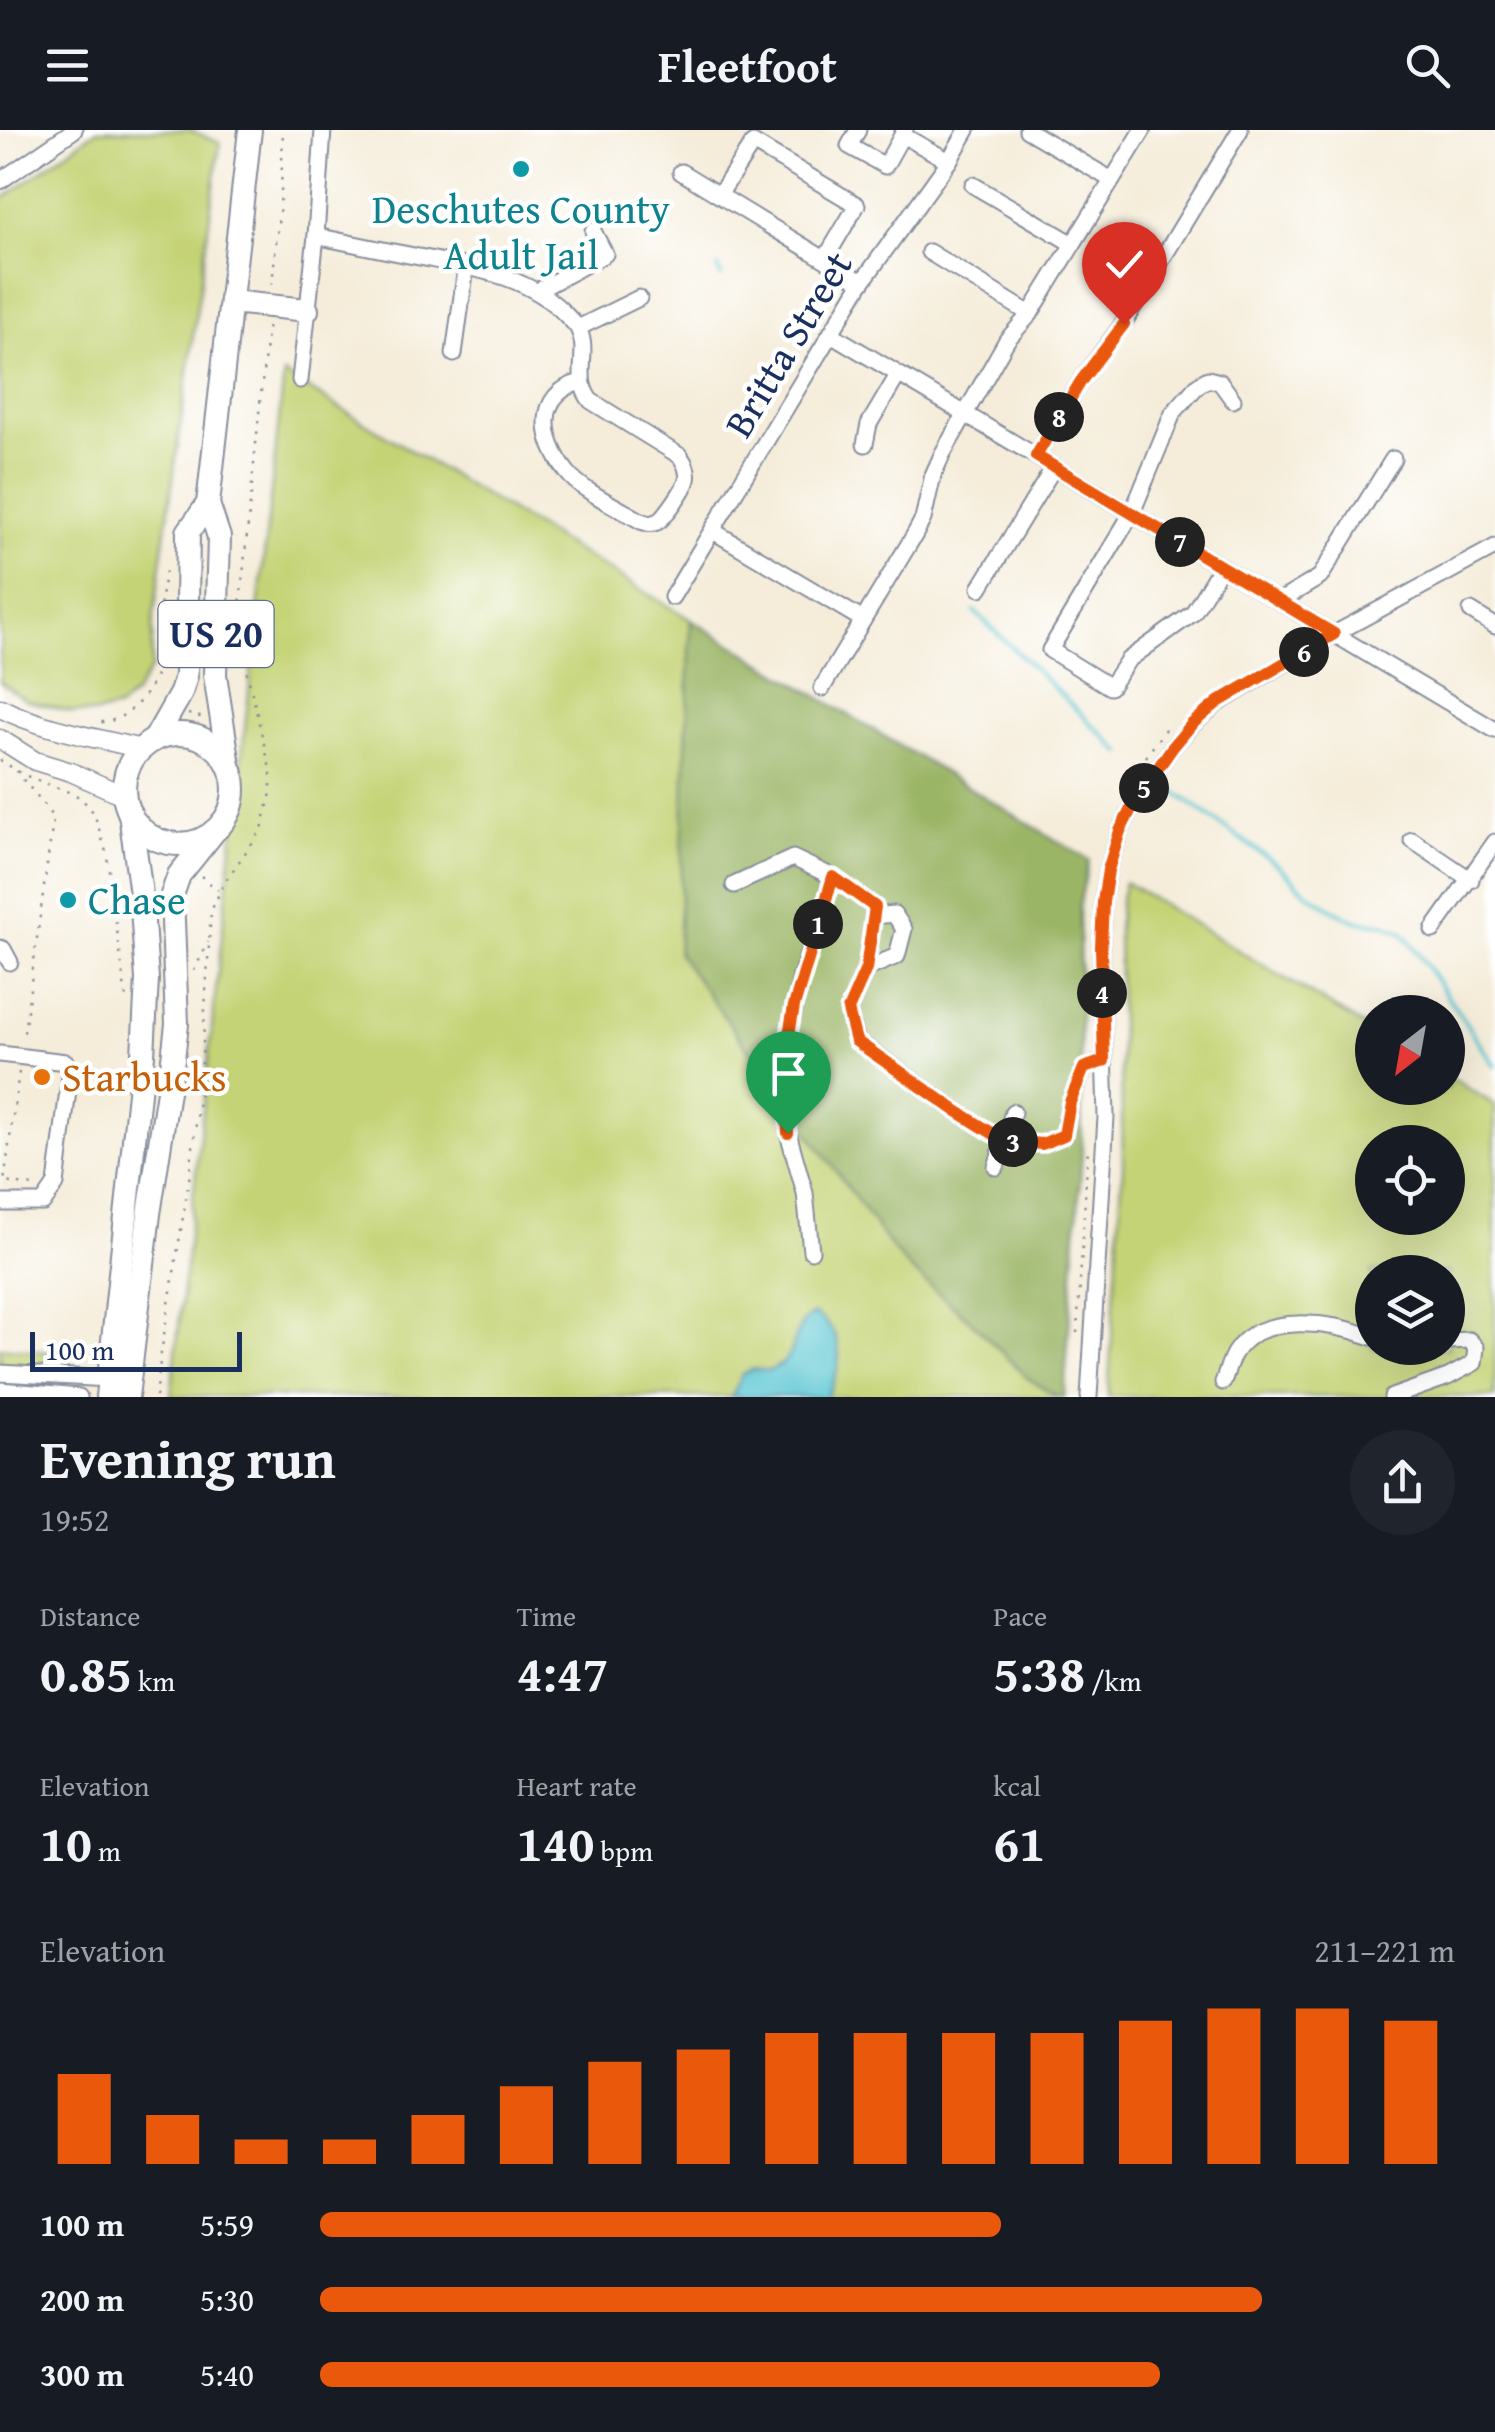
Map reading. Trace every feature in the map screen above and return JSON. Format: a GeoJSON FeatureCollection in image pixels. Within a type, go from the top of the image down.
{"type":"FeatureCollection","features":[{"type":"Feature","properties":{"kind":"highway","name":"US 20"},"geometry":{"type":"LineString","coordinates":[[230,766],[216,675],[219,537],[208,504],[250,130]]}},
{"type":"Feature","properties":{"kind":"highway"},"geometry":{"type":"LineString","coordinates":[[231,302],[307,310]]}},
{"type":"Feature","properties":{"kind":"highway","name":"US 20"},"geometry":{"type":"LineString","coordinates":[[148,744],[175,705],[186,676],[188,532],[208,504]]}},
{"type":"Feature","properties":{"kind":"highway"},"geometry":{"type":"LineString","coordinates":[[108,1388],[143,1055],[146,979],[141,894],[125,779],[130,763],[148,744],[172,734],[190,735],[206,740],[230,766],[233,803],[225,820],[186,864],[172,895],[177,1024],[127,1397]]}},
{"type":"Feature","properties":{"kind":"highway"},"geometry":{"type":"LineString","coordinates":[[127,805],[141,828],[156,840],[194,842],[212,834]]}},
{"type":"Feature","properties":{"kind":"main road"},"geometry":{"type":"LineString","coordinates":[[0,708],[57,730],[148,744]]}},
{"type":"Feature","properties":{"kind":"main road"},"geometry":{"type":"LineString","coordinates":[[0,739],[35,761],[71,772],[127,805]]}},
{"type":"Feature","properties":{"kind":"street"},"geometry":{"type":"LineString","coordinates":[[300,380],[323,130]]}},
{"type":"Feature","properties":{"kind":"street"},"geometry":{"type":"LineString","coordinates":[[858,130],[849,146],[885,166],[904,132],[949,161]]}},
{"type":"Feature","properties":{"kind":"street","name":"Britta Street"},"geometry":{"type":"LineString","coordinates":[[672,597],[862,282],[967,130]]}},
{"type":"Feature","properties":{"kind":"street"},"geometry":{"type":"LineString","coordinates":[[1027,130],[1112,180]]}},
{"type":"Feature","properties":{"kind":"street"},"geometry":{"type":"LineString","coordinates":[[822,688],[923,519],[943,453],[1007,340],[1030,314],[1142,130]]}},
{"type":"Feature","properties":{"kind":"street"},"geometry":{"type":"LineString","coordinates":[[1036,456],[1081,381],[1124,324],[1240,130]]}},
{"type":"Feature","properties":{"kind":"street"},"geometry":{"type":"LineString","coordinates":[[0,181],[66,132]]}},
{"type":"Feature","properties":{"kind":"street"},"geometry":{"type":"LineString","coordinates":[[719,195],[753,143],[857,205],[824,259]]}},
{"type":"Feature","properties":{"kind":"street"},"geometry":{"type":"LineString","coordinates":[[681,172],[862,282]]}},
{"type":"Feature","properties":{"kind":"street"},"geometry":{"type":"LineString","coordinates":[[973,184],[1073,244]]}},
{"type":"Feature","properties":{"kind":"street"},"geometry":{"type":"LineString","coordinates":[[538,291],[605,254],[593,230]]}},
{"type":"Feature","properties":{"kind":"street"},"geometry":{"type":"LineString","coordinates":[[316,236],[502,276],[538,291],[560,308],[578,328],[583,346],[584,393],[592,402],[680,456],[686,465],[686,482],[657,522],[641,521],[567,474],[551,441],[548,406],[568,385],[581,382]]}},
{"type":"Feature","properties":{"kind":"street"},"geometry":{"type":"LineString","coordinates":[[928,252],[1030,314]]}},
{"type":"Feature","properties":{"kind":"street"},"geometry":{"type":"LineString","coordinates":[[454,354],[466,266]]}},
{"type":"Feature","properties":{"kind":"street"},"geometry":{"type":"LineString","coordinates":[[578,328],[639,298]]}},
{"type":"Feature","properties":{"kind":"street"},"geometry":{"type":"LineString","coordinates":[[831,334],[1495,730]]}},
{"type":"Feature","properties":{"kind":"street"},"geometry":{"type":"LineString","coordinates":[[864,444],[869,424],[898,374]]}},
{"type":"Feature","properties":{"kind":"street"},"geometry":{"type":"LineString","coordinates":[[1221,567],[1194,613],[1128,660],[1110,687],[1050,650],[1132,513],[1172,414],[1208,379],[1220,382],[1233,400]]}},
{"type":"Feature","properties":{"kind":"street"},"geometry":{"type":"LineString","coordinates":[[1280,602],[1320,577],[1393,459]]}},
{"type":"Feature","properties":{"kind":"street"},"geometry":{"type":"LineString","coordinates":[[980,588],[1054,467]]}},
{"type":"Feature","properties":{"kind":"street"},"geometry":{"type":"LineString","coordinates":[[713,531],[863,620]]}},
{"type":"Feature","properties":{"kind":"street"},"geometry":{"type":"LineString","coordinates":[[1089,1397],[1106,1117],[1103,902],[1120,831],[1135,801],[1172,748],[1218,702],[1495,546]]}},
{"type":"Feature","properties":{"kind":"street"},"geometry":{"type":"LineString","coordinates":[[1471,612],[1495,626]]}},
{"type":"Feature","properties":{"kind":"street"},"geometry":{"type":"LineString","coordinates":[[1412,840],[1471,880]]}},
{"type":"Feature","properties":{"kind":"street"},"geometry":{"type":"LineString","coordinates":[[1433,930],[1495,842]]}},
{"type":"Feature","properties":{"kind":"street"},"geometry":{"type":"LineString","coordinates":[[734,885],[794,858],[833,877],[875,907],[866,969],[848,1010],[856,1041],[1005,1141],[1042,1144],[1064,1135],[1070,1102],[1084,1068],[1104,1061]]}},
{"type":"Feature","properties":{"kind":"street"},"geometry":{"type":"LineString","coordinates":[[811,1251],[805,1192],[788,1133],[784,1064],[801,976],[833,877]]}},
{"type":"Feature","properties":{"kind":"street"},"geometry":{"type":"LineString","coordinates":[[866,969],[896,956],[904,929],[894,914],[874,916]]}},
{"type":"Feature","properties":{"kind":"street"},"geometry":{"type":"LineString","coordinates":[[0,1054],[66,1062],[71,1066],[56,1184],[43,1203],[0,1203]]}},
{"type":"Feature","properties":{"kind":"street"},"geometry":{"type":"LineString","coordinates":[[996,1167],[1014,1112]]}},
{"type":"Feature","properties":{"kind":"street"},"geometry":{"type":"LineString","coordinates":[[1224,1382],[1235,1351],[1258,1330],[1295,1324],[1355,1331]]}},
{"type":"Feature","properties":{"kind":"street"},"geometry":{"type":"LineString","coordinates":[[1392,1397],[1474,1363],[1476,1348],[1465,1340]]}},
{"type":"Feature","properties":{"kind":"street"},"geometry":{"type":"LineString","coordinates":[[0,1373],[108,1388]]}},
{"type":"Feature","properties":{"kind":"street"},"geometry":{"type":"LineString","coordinates":[[0,1390],[78,1397]]}},
{"type":"Feature","properties":{"kind":"path"},"geometry":{"type":"LineString","coordinates":[[96,737],[97,722],[110,722],[127,714],[155,677],[161,658],[161,595],[168,566]]}},
{"type":"Feature","properties":{"kind":"path"},"geometry":{"type":"LineString","coordinates":[[175,705],[191,716],[222,714]]}},
{"type":"Feature","properties":{"kind":"path"},"geometry":{"type":"LineString","coordinates":[[0,760],[74,794],[94,813],[107,855],[127,1000]]}},
{"type":"Feature","properties":{"kind":"path"},"geometry":{"type":"LineString","coordinates":[[17,771],[52,814],[4,1182],[33,1186]]}},
{"type":"Feature","properties":{"kind":"green space"},"geometry":{"type":"Polygon","coordinates":[[[97,130],[190,130],[220,143],[153,622],[151,668],[134,695],[118,708],[95,714],[26,700],[0,682],[0,201],[97,130]]]}},
{"type":"Feature","properties":{"kind":"green space"},"geometry":{"type":"Polygon","coordinates":[[[284,374],[691,620],[679,953],[891,1247],[1026,1377],[1058,1397],[171,1397],[284,374]]]}},
{"type":"Feature","properties":{"kind":"green space"},"geometry":{"type":"Polygon","coordinates":[[[691,620],[1089,860],[1079,906],[1082,1154],[1064,1397],[1026,1377],[971,1321],[910,1269],[678,953],[691,620]]]}},
{"type":"Feature","properties":{"kind":"green space"},"geometry":{"type":"Polygon","coordinates":[[[1125,882],[1355,1021],[1355,1105],[1465,1105],[1465,1086],[1495,1105],[1495,1397],[1108,1397],[1123,1164],[1118,931],[1125,882]]]}},
{"type":"Feature","properties":{"kind":"green space"},"geometry":{"type":"Polygon","coordinates":[[[0,1347],[48,1352],[44,1397],[0,1397],[0,1347]]]}},
{"type":"Feature","properties":{"kind":"water"},"geometry":{"type":"Polygon","coordinates":[[[815,1314],[833,1331],[839,1352],[836,1375],[826,1397],[732,1397],[742,1374],[754,1369],[769,1371],[784,1362],[799,1329],[815,1314]]]}},
{"type":"Feature","properties":{"kind":"waterway"},"geometry":{"type":"LineString","coordinates":[[718,267],[721,276]]}},
{"type":"Feature","properties":{"kind":"waterway"},"geometry":{"type":"LineString","coordinates":[[974,611],[1122,753]]}},
{"type":"Feature","properties":{"kind":"waterway"},"geometry":{"type":"LineString","coordinates":[[1165,785],[1279,866],[1307,893],[1330,908],[1355,921],[1384,924],[1401,932],[1495,1066]]}},
{"type":"Feature","properties":{"kind":"place","name":"Deschutes County Adult Jail"},"geometry":{"type":"Point","coordinates":[521,169]}},
{"type":"Feature","properties":{"kind":"place","name":"Chase"},"geometry":{"type":"Point","coordinates":[68,900]}},
{"type":"Feature","properties":{"kind":"place","name":"Starbucks"},"geometry":{"type":"Point","coordinates":[42,1077]}},
{"type":"Feature","properties":{"kind":"route"},"geometry":{"type":"LineString","coordinates":[[788,1133],[784,1064],[794,1006],[833,877],[875,907],[866,969],[848,1010],[856,1041],[1005,1141],[1042,1144],[1064,1135],[1070,1102],[1084,1068],[1104,1061],[1103,902],[1120,831],[1135,801],[1192,724],[1218,702],[1334,634],[1036,456],[1081,381],[1124,324]]}}]}
